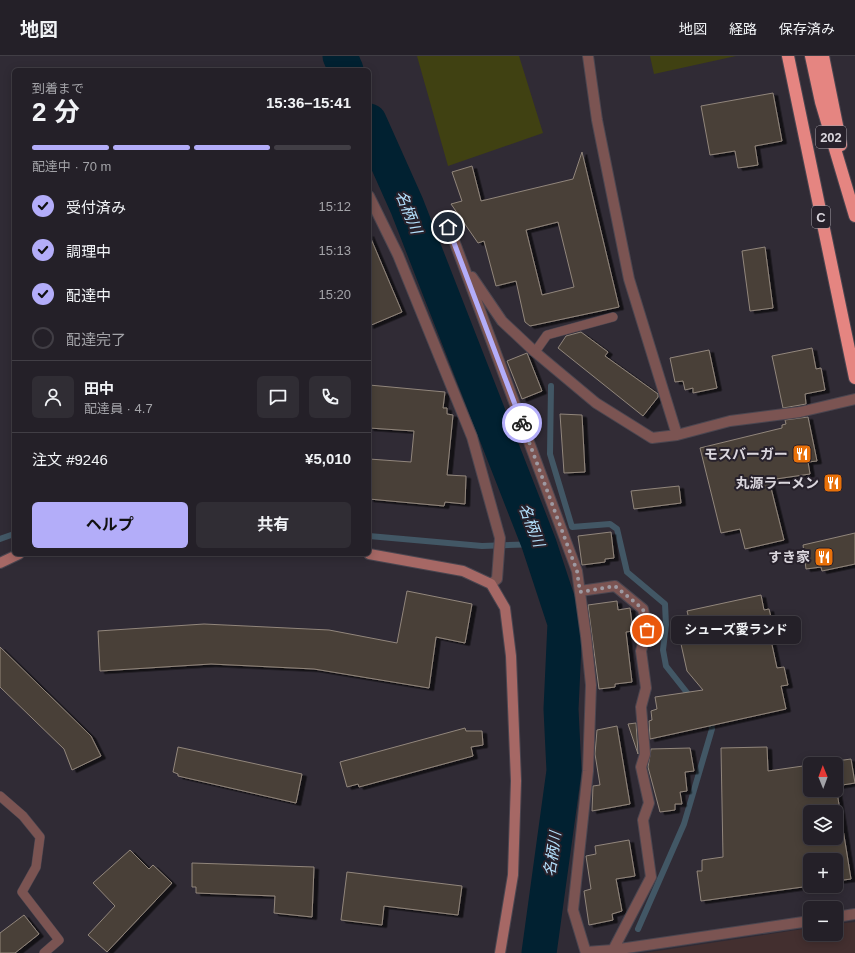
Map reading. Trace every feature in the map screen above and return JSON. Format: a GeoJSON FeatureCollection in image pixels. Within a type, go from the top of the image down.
{"type":"FeatureCollection","features":[{"type":"Feature","properties":{"kind":"highway","name":"C"},"geometry":{"type":"LineString","coordinates":[[788,56],[855,378]]}},
{"type":"Feature","properties":{"kind":"highway","name":"202"},"geometry":{"type":"LineString","coordinates":[[812,56],[821,102],[855,216]]}},
{"type":"Feature","properties":{"kind":"highway"},"geometry":{"type":"LineString","coordinates":[[823,56],[855,216]]}},
{"type":"Feature","properties":{"kind":"street"},"geometry":{"type":"LineString","coordinates":[[588,56],[597,120],[629,279],[677,435]]}},
{"type":"Feature","properties":{"kind":"street"},"geometry":{"type":"LineString","coordinates":[[371,200],[398,255],[472,437],[500,538],[497,579],[491,584]]}},
{"type":"Feature","properties":{"kind":"street"},"geometry":{"type":"LineString","coordinates":[[448,227],[577,571],[590,685],[588,771],[573,910],[586,952],[614,950],[803,922]]}},
{"type":"Feature","properties":{"kind":"street"},"geometry":{"type":"LineString","coordinates":[[463,264],[502,321],[596,403],[652,438],[677,435],[730,421],[800,412],[855,399]]}},
{"type":"Feature","properties":{"kind":"street"},"geometry":{"type":"LineString","coordinates":[[371,554],[463,571],[491,584],[505,608],[511,656],[516,781],[513,875],[500,953]]}},
{"type":"Feature","properties":{"kind":"street"},"geometry":{"type":"LineString","coordinates":[[0,563],[15,556]]}},
{"type":"Feature","properties":{"kind":"street"},"geometry":{"type":"LineString","coordinates":[[580,592],[615,586],[643,609],[647,630],[641,651],[646,688],[641,707],[645,754],[641,767],[649,803],[643,820],[651,877],[614,950]]}},
{"type":"Feature","properties":{"kind":"street"},"geometry":{"type":"LineString","coordinates":[[843,916],[855,914]]}},
{"type":"Feature","properties":{"kind":"lane"},"geometry":{"type":"LineString","coordinates":[[536,352],[547,335],[613,316]]}},
{"type":"Feature","properties":{"kind":"lane"},"geometry":{"type":"LineString","coordinates":[[0,796],[23,816],[40,837],[36,867],[22,892],[59,940],[44,953]]}},
{"type":"Feature","properties":{"kind":"shaded area"},"geometry":{"type":"Polygon","coordinates":[[[417,56],[519,56],[543,133],[448,166],[417,56]]]}},
{"type":"Feature","properties":{"kind":"shaded area"},"geometry":{"type":"Polygon","coordinates":[[[650,56],[736,56],[654,74],[650,56]]]}},
{"type":"Feature","properties":{"kind":"shaded area"},"geometry":{"type":"Polygon","coordinates":[[[855,922],[855,953],[644,953],[803,929],[803,941],[843,941],[843,923],[855,922]]]}},
{"type":"Feature","properties":{"kind":"building"},"geometry":{"type":"Polygon","coordinates":[[[773,93],[782,141],[755,146],[758,165],[738,168],[735,151],[710,155],[701,106],[773,93]]]}},
{"type":"Feature","properties":{"kind":"building"},"geometry":{"type":"Polygon","coordinates":[[[582,152],[619,307],[530,326],[525,322],[516,281],[496,286],[484,241],[478,243],[451,204],[462,201],[452,172],[472,166],[481,201],[573,179],[582,152]],[[558,222],[526,230],[542,295],[574,287],[558,222]]]}},
{"type":"Feature","properties":{"kind":"building"},"geometry":{"type":"Polygon","coordinates":[[[371,239],[402,312],[371,325],[371,239]]]}},
{"type":"Feature","properties":{"kind":"building"},"geometry":{"type":"Polygon","coordinates":[[[765,247],[773,308],[750,311],[742,251],[765,247]]]}},
{"type":"Feature","properties":{"kind":"building"},"geometry":{"type":"Polygon","coordinates":[[[581,332],[608,352],[605,356],[658,394],[658,397],[643,416],[558,348],[566,336],[581,332]]]}},
{"type":"Feature","properties":{"kind":"building"},"geometry":{"type":"Polygon","coordinates":[[[812,348],[816,369],[821,368],[825,390],[805,394],[806,404],[783,408],[772,356],[812,348]]]}},
{"type":"Feature","properties":{"kind":"building"},"geometry":{"type":"Polygon","coordinates":[[[709,350],[717,388],[693,393],[693,388],[685,390],[683,381],[675,382],[670,358],[709,350]]]}},
{"type":"Feature","properties":{"kind":"building"},"geometry":{"type":"Polygon","coordinates":[[[527,353],[542,391],[522,399],[507,361],[527,353]]]}},
{"type":"Feature","properties":{"kind":"building"},"geometry":{"type":"Polygon","coordinates":[[[371,385],[445,392],[443,408],[447,408],[447,414],[453,415],[447,475],[466,476],[465,504],[445,502],[444,506],[371,499],[371,459],[411,462],[414,431],[371,428],[371,385]]]}},
{"type":"Feature","properties":{"kind":"building"},"geometry":{"type":"Polygon","coordinates":[[[560,414],[582,415],[585,472],[564,473],[560,414]]]}},
{"type":"Feature","properties":{"kind":"building"},"geometry":{"type":"Polygon","coordinates":[[[808,417],[817,461],[808,462],[810,474],[769,480],[784,540],[745,549],[740,529],[721,533],[700,448],[782,428],[782,425],[786,424],[785,420],[808,417]]]}},
{"type":"Feature","properties":{"kind":"building"},"geometry":{"type":"Polygon","coordinates":[[[679,486],[681,503],[634,509],[631,491],[679,486]]]}},
{"type":"Feature","properties":{"kind":"building"},"geometry":{"type":"Polygon","coordinates":[[[611,532],[614,558],[605,559],[605,562],[582,565],[578,536],[611,532]]]}},
{"type":"Feature","properties":{"kind":"building"},"geometry":{"type":"Polygon","coordinates":[[[855,533],[855,564],[822,571],[821,567],[806,569],[803,545],[855,533]]]}},
{"type":"Feature","properties":{"kind":"building"},"geometry":{"type":"Polygon","coordinates":[[[407,591],[472,604],[465,643],[436,637],[429,688],[314,669],[211,664],[100,671],[98,631],[204,624],[329,630],[397,643],[407,591]]]}},
{"type":"Feature","properties":{"kind":"building"},"geometry":{"type":"Polygon","coordinates":[[[761,595],[764,610],[769,609],[774,630],[769,631],[777,668],[784,667],[788,685],[781,686],[786,709],[650,739],[649,721],[652,720],[651,711],[657,709],[655,697],[703,690],[687,671],[677,626],[690,623],[687,611],[761,595]]]}},
{"type":"Feature","properties":{"kind":"building"},"geometry":{"type":"Polygon","coordinates":[[[617,601],[618,610],[630,608],[633,631],[626,632],[632,682],[615,684],[615,687],[599,689],[588,605],[617,601]]]}},
{"type":"Feature","properties":{"kind":"building"},"geometry":{"type":"Polygon","coordinates":[[[0,647],[91,736],[101,756],[72,770],[64,749],[0,687],[0,647]]]}},
{"type":"Feature","properties":{"kind":"building"},"geometry":{"type":"Polygon","coordinates":[[[636,723],[638,753],[638,754],[628,724],[636,723]]]}},
{"type":"Feature","properties":{"kind":"building"},"geometry":{"type":"Polygon","coordinates":[[[617,726],[630,804],[592,811],[593,786],[600,785],[595,754],[597,730],[617,726]]]}},
{"type":"Feature","properties":{"kind":"building"},"geometry":{"type":"Polygon","coordinates":[[[465,728],[466,731],[482,731],[483,745],[471,747],[473,756],[359,787],[358,784],[347,787],[340,762],[465,728]]]}},
{"type":"Feature","properties":{"kind":"building"},"geometry":{"type":"Polygon","coordinates":[[[178,747],[302,774],[296,803],[178,776],[178,774],[173,772],[178,747]]]}},
{"type":"Feature","properties":{"kind":"building"},"geometry":{"type":"Polygon","coordinates":[[[767,747],[768,771],[803,766],[803,797],[838,797],[839,805],[803,805],[803,845],[843,845],[843,829],[851,879],[843,880],[843,853],[803,853],[803,887],[701,901],[697,871],[702,871],[702,860],[723,857],[721,748],[767,747]]]}},
{"type":"Feature","properties":{"kind":"building"},"geometry":{"type":"Polygon","coordinates":[[[690,748],[694,771],[685,772],[687,791],[680,792],[682,804],[675,804],[675,810],[660,812],[648,767],[651,749],[690,748]]]}},
{"type":"Feature","properties":{"kind":"building"},"geometry":{"type":"Polygon","coordinates":[[[851,759],[855,783],[843,785],[843,760],[851,759]]]}},
{"type":"Feature","properties":{"kind":"building"},"geometry":{"type":"Polygon","coordinates":[[[629,840],[635,876],[616,879],[622,911],[612,914],[613,920],[589,925],[584,891],[591,889],[586,856],[596,854],[595,846],[629,840]]]}},
{"type":"Feature","properties":{"kind":"building"},"geometry":{"type":"Polygon","coordinates":[[[130,850],[149,869],[153,865],[172,883],[107,952],[88,935],[115,906],[93,883],[130,850]]]}},
{"type":"Feature","properties":{"kind":"building"},"geometry":{"type":"Polygon","coordinates":[[[192,863],[314,867],[312,917],[274,913],[275,896],[196,893],[196,887],[192,887],[192,863]]]}},
{"type":"Feature","properties":{"kind":"building"},"geometry":{"type":"Polygon","coordinates":[[[347,872],[462,886],[458,915],[384,906],[382,925],[341,920],[347,872]]]}},
{"type":"Feature","properties":{"kind":"building"},"geometry":{"type":"Polygon","coordinates":[[[24,915],[39,934],[15,953],[0,953],[0,933],[24,915]]]}},
{"type":"Feature","properties":{"kind":"waterway","name":"名柄川"},"geometry":{"type":"LineString","coordinates":[[340,56],[345,68]]}},
{"type":"Feature","properties":{"kind":"waterway","name":"名柄川"},"geometry":{"type":"LineString","coordinates":[[371,125],[407,206],[539,544],[565,623],[561,709],[564,771],[539,953]]}},
{"type":"Feature","properties":{"kind":"waterway"},"geometry":{"type":"LineString","coordinates":[[551,386],[550,454],[572,527],[610,524],[617,529],[627,572],[665,604],[666,625],[663,650],[666,666],[692,699]]}},
{"type":"Feature","properties":{"kind":"waterway"},"geometry":{"type":"LineString","coordinates":[[0,539],[12,535]]}},
{"type":"Feature","properties":{"kind":"waterway"},"geometry":{"type":"LineString","coordinates":[[371,536],[482,546],[539,544]]}},
{"type":"Feature","properties":{"kind":"waterway"},"geometry":{"type":"LineString","coordinates":[[638,929],[684,824],[712,729],[710,718]]}},
{"type":"Feature","properties":{"kind":"way so far"},"geometry":{"type":"LineString","coordinates":[[522,423],[577,571],[580,592],[615,586],[643,609],[647,630]]}},
{"type":"Feature","properties":{"kind":"place","name":"モスバーガー"},"geometry":{"type":"Point","coordinates":[802,454]}},
{"type":"Feature","properties":{"kind":"place","name":"丸源ラーメン"},"geometry":{"type":"Point","coordinates":[833,483]}},
{"type":"Feature","properties":{"kind":"place","name":"すき家"},"geometry":{"type":"Point","coordinates":[824,557]}},
{"type":"Feature","properties":{"kind":"place","name":"シューズ愛ランド"},"geometry":{"type":"Point","coordinates":[647,630]}},
{"type":"Feature","properties":{"kind":"route"},"geometry":{"type":"LineString","coordinates":[[448,227],[522,423]]}}]}
